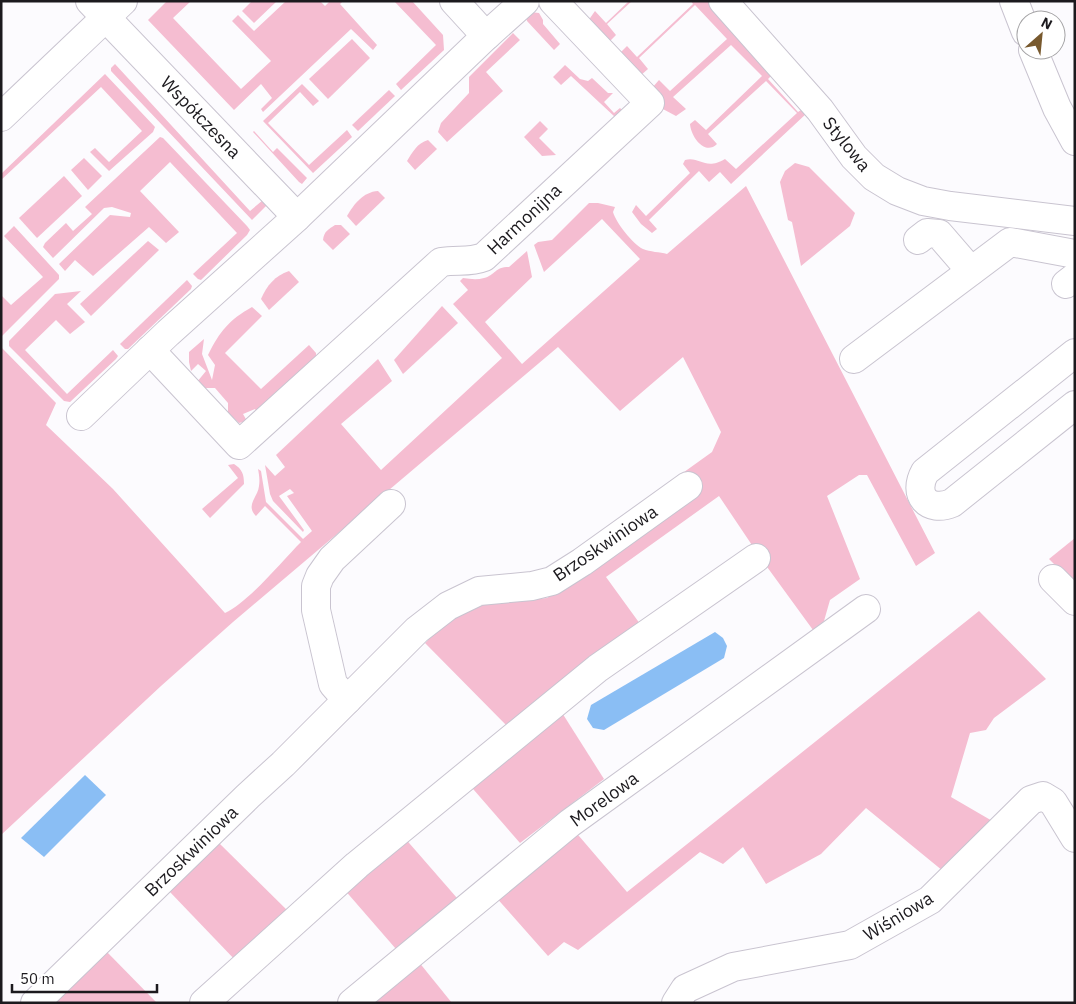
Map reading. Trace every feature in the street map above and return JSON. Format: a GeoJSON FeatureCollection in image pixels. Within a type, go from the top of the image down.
{"type":"FeatureCollection","features":[{"type":"Feature","properties":{"kind":"street"},"geometry":{"type":"LineString","coordinates":[[454,1],[486,36]]}},
{"type":"Feature","properties":{"kind":"street"},"geometry":{"type":"LineString","coordinates":[[81,416],[150,350],[297,217],[524,1]]}},
{"type":"Feature","properties":{"kind":"street","name":"Harmonijna"},"geometry":{"type":"LineString","coordinates":[[150,350],[239,445],[441,262],[451,260],[474,262],[484,257],[650,103],[553,1]]}},
{"type":"Feature","properties":{"kind":"street","name":"Stylowa"},"geometry":{"type":"LineString","coordinates":[[723,1],[820,110],[854,157],[874,176],[897,191],[923,200],[950,206],[1075,221]]}},
{"type":"Feature","properties":{"kind":"street","name":"Współczesna"},"geometry":{"type":"LineString","coordinates":[[1,117],[106,7],[297,217]]}},
{"type":"Feature","properties":{"kind":"street"},"geometry":{"type":"LineString","coordinates":[[1037,60],[1057,108],[1075,141]]}},
{"type":"Feature","properties":{"kind":"street"},"geometry":{"type":"LineString","coordinates":[[918,240],[927,233],[939,234],[971,271]]}},
{"type":"Feature","properties":{"kind":"street"},"geometry":{"type":"LineString","coordinates":[[854,359],[1010,242],[1075,254]]}},
{"type":"Feature","properties":{"kind":"street"},"geometry":{"type":"LineString","coordinates":[[1075,353],[925,472],[920,481],[920,491],[924,500],[933,506],[943,507],[952,503],[1075,405]]}},
{"type":"Feature","properties":{"kind":"street","name":"Brzoskwiniowa"},"geometry":{"type":"LineString","coordinates":[[36,1003],[417,630],[448,606],[479,591],[532,586],[552,581],[582,562],[688,486]]}},
{"type":"Feature","properties":{"kind":"street"},"geometry":{"type":"LineString","coordinates":[[347,700],[333,684],[316,610],[316,586],[320,576],[332,559],[391,504]]}},
{"type":"Feature","properties":{"kind":"street"},"geometry":{"type":"LineString","coordinates":[[204,1003],[357,865],[590,674],[756,558]]}},
{"type":"Feature","properties":{"kind":"street"},"geometry":{"type":"LineString","coordinates":[[1053,579],[1075,601]]}},
{"type":"Feature","properties":{"kind":"street","name":"Morelowa"},"geometry":{"type":"LineString","coordinates":[[352,1003],[570,823],[866,609]]}},
{"type":"Feature","properties":{"kind":"street","name":"Wiśniowa"},"geometry":{"type":"LineString","coordinates":[[676,1003],[684,988],[733,967],[850,945],[930,900],[1031,800],[1043,796],[1053,802],[1075,838]]}},
{"type":"Feature","properties":{"kind":"shaded area"},"geometry":{"type":"Polygon","coordinates":[[[167,1],[191,1],[173,18],[241,89],[271,61],[232,21],[238,15],[254,31],[286,1],[320,1],[325,6],[330,1],[343,1],[340,4],[377,45],[373,50],[351,29],[263,112],[261,109],[272,98],[261,84],[234,110],[148,20],[167,1]]]}},
{"type":"Feature","properties":{"kind":"shaded area"},"geometry":{"type":"Polygon","coordinates":[[[252,1],[277,1],[254,23],[242,11],[252,1]]]}},
{"type":"Feature","properties":{"kind":"shaded area"},"geometry":{"type":"Polygon","coordinates":[[[394,1],[412,1],[443,35],[444,50],[401,90],[396,84],[436,45],[394,1]]]}},
{"type":"Feature","properties":{"kind":"shaded area"},"geometry":{"type":"Polygon","coordinates":[[[629,1],[632,1],[607,24],[616,35],[609,42],[588,21],[595,11],[606,23],[629,1]]]}},
{"type":"Feature","properties":{"kind":"shaded area"},"geometry":{"type":"Polygon","coordinates":[[[691,1],[709,1],[774,73],[768,79],[798,112],[804,108],[807,113],[731,184],[720,172],[709,182],[699,171],[649,220],[657,229],[652,233],[641,224],[632,212],[636,205],[646,216],[690,173],[683,164],[685,160],[690,159],[712,164],[725,159],[736,169],[797,113],[766,81],[708,134],[717,144],[708,148],[699,143],[693,134],[690,124],[695,120],[706,130],[762,76],[731,45],[673,97],[686,109],[676,116],[661,108],[652,88],[659,80],[670,91],[727,39],[695,5],[639,58],[648,69],[640,76],[619,54],[627,46],[637,57],[693,4],[691,1]]]}},
{"type":"Feature","properties":{"kind":"shaded area"},"geometry":{"type":"Polygon","coordinates":[[[530,12],[539,13],[543,24],[560,44],[554,50],[527,21],[526,17],[530,12]]]}},
{"type":"Feature","properties":{"kind":"shaded area"},"geometry":{"type":"Polygon","coordinates":[[[513,33],[520,40],[486,72],[503,91],[447,142],[438,132],[441,123],[469,93],[469,77],[513,33]]]}},
{"type":"Feature","properties":{"kind":"shaded area"},"geometry":{"type":"Polygon","coordinates":[[[352,39],[370,58],[328,99],[309,79],[352,39]]]}},
{"type":"Feature","properties":{"kind":"shaded area"},"geometry":{"type":"Polygon","coordinates":[[[115,64],[250,211],[263,200],[267,205],[252,220],[111,71],[115,64]]]}},
{"type":"Feature","properties":{"kind":"shaded area"},"geometry":{"type":"Polygon","coordinates":[[[565,65],[580,79],[588,81],[592,78],[608,93],[613,93],[604,102],[614,113],[620,108],[622,110],[615,117],[571,76],[561,85],[553,77],[565,65]]]}},
{"type":"Feature","properties":{"kind":"shaded area"},"geometry":{"type":"Polygon","coordinates":[[[105,74],[155,127],[153,132],[109,171],[90,152],[95,148],[109,162],[142,131],[101,87],[1,180],[1,174],[105,74]]]}},
{"type":"Feature","properties":{"kind":"shaded area"},"geometry":{"type":"Polygon","coordinates":[[[302,84],[319,101],[313,106],[300,92],[268,123],[309,165],[347,130],[352,137],[313,173],[263,121],[302,84]]]}},
{"type":"Feature","properties":{"kind":"shaded area"},"geometry":{"type":"Polygon","coordinates":[[[389,90],[395,96],[358,131],[352,125],[389,90]]]}},
{"type":"Feature","properties":{"kind":"shaded area"},"geometry":{"type":"Polygon","coordinates":[[[540,121],[548,129],[539,138],[556,155],[542,156],[524,137],[540,121]]]}},
{"type":"Feature","properties":{"kind":"shaded area"},"geometry":{"type":"Polygon","coordinates":[[[253,132],[273,152],[277,148],[307,178],[302,184],[253,132]]]}},
{"type":"Feature","properties":{"kind":"shaded area"},"geometry":{"type":"Polygon","coordinates":[[[160,137],[247,226],[250,230],[247,235],[201,280],[198,279],[193,274],[237,233],[170,162],[140,191],[179,232],[166,243],[149,227],[93,276],[75,260],[65,271],[59,264],[110,215],[130,217],[131,213],[112,207],[104,208],[53,258],[43,247],[45,243],[66,223],[73,231],[92,214],[85,207],[160,137]]]}},
{"type":"Feature","properties":{"kind":"shaded area"},"geometry":{"type":"Polygon","coordinates":[[[428,140],[437,149],[415,170],[407,161],[418,146],[428,140]]]}},
{"type":"Feature","properties":{"kind":"shaded area"},"geometry":{"type":"Polygon","coordinates":[[[84,158],[102,176],[88,190],[71,170],[84,158]]]}},
{"type":"Feature","properties":{"kind":"shaded area"},"geometry":{"type":"Polygon","coordinates":[[[795,163],[809,167],[855,213],[850,226],[801,266],[792,222],[788,220],[780,182],[785,171],[795,163]]]}},
{"type":"Feature","properties":{"kind":"shaded area"},"geometry":{"type":"Polygon","coordinates":[[[64,176],[82,196],[37,238],[19,218],[64,176]]]}},
{"type":"Feature","properties":{"kind":"shaded area"},"geometry":{"type":"Polygon","coordinates":[[[746,186],[935,553],[916,566],[867,475],[859,475],[827,496],[860,579],[830,600],[824,621],[813,630],[762,560],[719,496],[606,577],[643,628],[509,728],[425,643],[463,606],[547,598],[671,510],[659,490],[712,452],[721,432],[683,357],[620,411],[558,347],[233,622],[161,686],[1,835],[1,347],[56,403],[46,425],[113,489],[225,613],[254,591],[301,542],[265,506],[256,516],[253,512],[252,505],[259,484],[258,469],[261,471],[266,502],[303,539],[312,531],[287,496],[294,493],[290,489],[279,496],[304,530],[303,532],[273,501],[265,465],[275,476],[285,467],[276,455],[378,359],[392,381],[341,424],[381,470],[502,358],[453,304],[468,290],[460,281],[463,278],[481,279],[488,277],[500,268],[509,267],[527,251],[532,277],[485,322],[522,364],[640,259],[602,219],[544,272],[534,245],[538,242],[552,240],[589,203],[598,203],[615,207],[613,212],[621,227],[643,249],[667,254],[746,186]]]}},
{"type":"Feature","properties":{"kind":"shaded area"},"geometry":{"type":"Polygon","coordinates":[[[378,191],[385,198],[356,226],[347,216],[363,196],[378,191]]]}},
{"type":"Feature","properties":{"kind":"shaded area"},"geometry":{"type":"Polygon","coordinates":[[[335,225],[341,225],[350,234],[333,250],[323,240],[326,232],[335,225]]]}},
{"type":"Feature","properties":{"kind":"shaded area"},"geometry":{"type":"Polygon","coordinates":[[[14,226],[59,275],[59,279],[2,336],[1,295],[11,305],[43,277],[4,236],[14,226]]]}},
{"type":"Feature","properties":{"kind":"shaded area"},"geometry":{"type":"Polygon","coordinates":[[[148,241],[159,250],[91,316],[80,304],[148,241]]]}},
{"type":"Feature","properties":{"kind":"shaded area"},"geometry":{"type":"Polygon","coordinates":[[[289,271],[299,282],[269,310],[261,299],[263,294],[276,278],[289,271]]]}},
{"type":"Feature","properties":{"kind":"shaded area"},"geometry":{"type":"Polygon","coordinates":[[[187,280],[192,286],[191,289],[128,349],[125,349],[120,344],[187,280]]]}},
{"type":"Feature","properties":{"kind":"shaded area"},"geometry":{"type":"Polygon","coordinates":[[[81,291],[67,304],[85,322],[70,334],[56,320],[25,350],[67,394],[113,350],[118,356],[116,359],[70,402],[64,401],[9,346],[9,341],[55,294],[81,291]]]}},
{"type":"Feature","properties":{"kind":"shaded area"},"geometry":{"type":"Polygon","coordinates":[[[442,306],[458,323],[403,374],[394,360],[442,306]]]}},
{"type":"Feature","properties":{"kind":"shaded area"},"geometry":{"type":"Polygon","coordinates":[[[252,307],[262,316],[225,353],[261,389],[309,345],[316,353],[316,357],[257,413],[255,409],[243,414],[247,421],[239,423],[228,413],[228,403],[215,388],[202,388],[197,382],[206,371],[198,364],[191,371],[189,352],[204,339],[202,354],[212,380],[215,365],[208,355],[212,347],[231,322],[252,307]]]}},
{"type":"Feature","properties":{"kind":"shaded area"},"geometry":{"type":"Polygon","coordinates":[[[234,464],[242,472],[244,484],[210,518],[202,509],[238,478],[228,465],[234,464]]]}},
{"type":"Feature","properties":{"kind":"shaded area"},"geometry":{"type":"Polygon","coordinates":[[[1075,538],[1075,585],[1049,559],[1075,538]]]}},
{"type":"Feature","properties":{"kind":"shaded area"},"geometry":{"type":"Polygon","coordinates":[[[979,611],[1046,679],[994,718],[986,730],[970,733],[951,797],[994,822],[943,871],[866,808],[821,854],[766,884],[743,847],[723,864],[700,852],[578,950],[564,942],[548,956],[494,895],[573,829],[627,892],[979,611]]]}},
{"type":"Feature","properties":{"kind":"shaded area"},"geometry":{"type":"Polygon","coordinates":[[[559,708],[604,779],[520,843],[467,782],[559,708]]]}},
{"type":"Feature","properties":{"kind":"shaded area"},"geometry":{"type":"Polygon","coordinates":[[[403,836],[457,898],[396,949],[343,888],[403,836]]]}},
{"type":"Feature","properties":{"kind":"shaded area"},"geometry":{"type":"Polygon","coordinates":[[[219,843],[291,914],[238,963],[169,891],[219,843]]]}},
{"type":"Feature","properties":{"kind":"shaded area"},"geometry":{"type":"Polygon","coordinates":[[[106,951],[157,1003],[54,1003],[106,951]]]}},
{"type":"Feature","properties":{"kind":"shaded area"},"geometry":{"type":"Polygon","coordinates":[[[418,961],[452,1003],[369,1003],[418,961]]]}},
{"type":"Feature","properties":{"kind":"water"},"geometry":{"type":"Polygon","coordinates":[[[715,632],[723,638],[727,646],[724,658],[604,730],[593,728],[587,719],[591,705],[715,632]]]}},
{"type":"Feature","properties":{"kind":"water"},"geometry":{"type":"Polygon","coordinates":[[[85,775],[106,795],[44,857],[21,838],[85,775]]]}}]}
